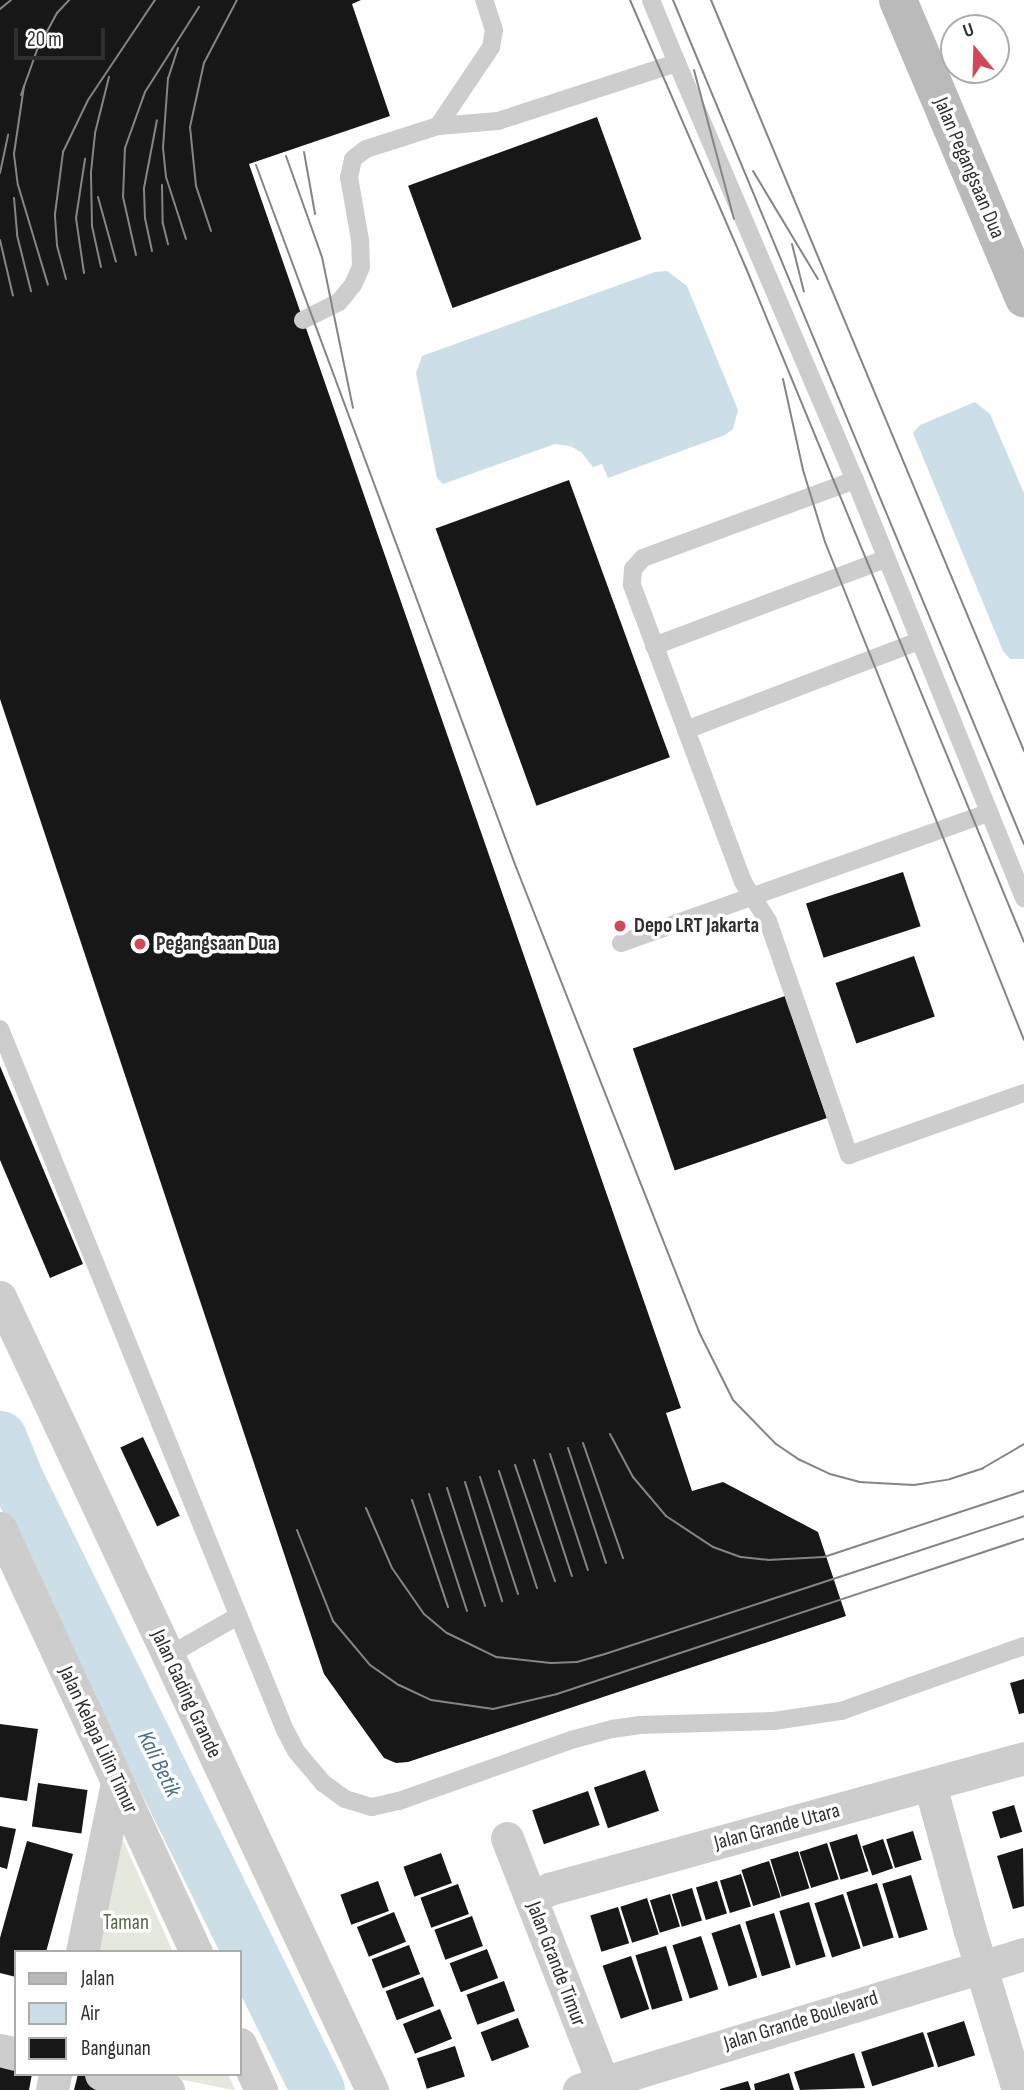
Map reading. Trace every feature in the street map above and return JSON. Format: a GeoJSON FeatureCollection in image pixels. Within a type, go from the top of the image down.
{"type":"FeatureCollection","features":[{"type":"Feature","properties":{"kind":"main road","name":"Jalan Pegangsaan Dua"},"geometry":{"type":"LineString","coordinates":[[898,0],[1024,298]]}},
{"type":"Feature","properties":{"kind":"street","name":"Jalan Gading Grande"},"geometry":{"type":"LineString","coordinates":[[0,1297],[372,2090]]}},
{"type":"Feature","properties":{"kind":"street","name":"Jalan Kelapa Lilin Timur"},"geometry":{"type":"LineString","coordinates":[[0,1531],[196,1950]]}},
{"type":"Feature","properties":{"kind":"street","name":"Jalan Grande Utara"},"geometry":{"type":"LineString","coordinates":[[531,1899],[549,1889],[1024,1758]]}},
{"type":"Feature","properties":{"kind":"street"},"geometry":{"type":"LineString","coordinates":[[82,1950],[117,1783]]}},
{"type":"Feature","properties":{"kind":"street"},"geometry":{"type":"LineString","coordinates":[[930,1784],[1018,2090]]}},
{"type":"Feature","properties":{"kind":"street","name":"Jalan Grande Timur"},"geometry":{"type":"LineString","coordinates":[[508,1838],[596,2087]]}},
{"type":"Feature","properties":{"kind":"street","name":"Jalan Grande Boulevard"},"geometry":{"type":"LineString","coordinates":[[596,2087],[1024,1954]]}},
{"type":"Feature","properties":{"kind":"street"},"geometry":{"type":"LineString","coordinates":[[242,2048],[261,2090]]}},
{"type":"Feature","properties":{"kind":"street"},"geometry":{"type":"LineString","coordinates":[[109,2076],[168,2090]]}},
{"type":"Feature","properties":{"kind":"lane"},"geometry":{"type":"LineString","coordinates":[[438,126],[491,47],[494,30],[484,0]]}},
{"type":"Feature","properties":{"kind":"lane"},"geometry":{"type":"LineString","coordinates":[[651,0],[855,480],[1024,898]]}},
{"type":"Feature","properties":{"kind":"lane"},"geometry":{"type":"LineString","coordinates":[[303,320],[339,302],[353,285],[361,267],[360,240],[349,177],[353,159],[366,149],[438,126],[506,119],[677,63]]}},
{"type":"Feature","properties":{"kind":"lane"},"geometry":{"type":"LineString","coordinates":[[855,480],[636,563],[631,576],[632,585],[743,882],[768,921],[849,1155],[1024,1093]]}},
{"type":"Feature","properties":{"kind":"lane"},"geometry":{"type":"LineString","coordinates":[[654,646],[886,559]]}},
{"type":"Feature","properties":{"kind":"lane"},"geometry":{"type":"LineString","coordinates":[[686,730],[919,641]]}},
{"type":"Feature","properties":{"kind":"lane"},"geometry":{"type":"LineString","coordinates":[[621,943],[989,813]]}},
{"type":"Feature","properties":{"kind":"lane"},"geometry":{"type":"LineString","coordinates":[[0,1028],[127,1335],[236,1617],[296,1751],[323,1783],[345,1799],[372,1807],[399,1801],[571,1740],[612,1729],[639,1725],[774,1721],[841,1711],[1024,1646]]}},
{"type":"Feature","properties":{"kind":"lane"},"geometry":{"type":"LineString","coordinates":[[168,1656],[236,1617]]}},
{"type":"Feature","properties":{"kind":"green space","name":"Taman"},"geometry":{"type":"Polygon","coordinates":[[[119,1831],[172,1950],[89,1950],[119,1831]]]}},
{"type":"Feature","properties":{"kind":"green space"},"geometry":{"type":"Polygon","coordinates":[[[164,2076],[229,2076],[233,2090],[164,2076]]]}},
{"type":"Feature","properties":{"kind":"water"},"geometry":{"type":"Polygon","coordinates":[[[667,271],[687,286],[738,410],[733,429],[725,435],[608,478],[602,464],[593,467],[581,452],[570,446],[555,444],[443,484],[437,478],[416,373],[422,356],[655,272],[667,271]]]}},
{"type":"Feature","properties":{"kind":"water"},"geometry":{"type":"Polygon","coordinates":[[[975,402],[990,414],[1024,493],[1024,659],[1010,659],[1003,651],[913,433],[920,425],[975,402]]]}},
{"type":"Feature","properties":{"kind":"building"},"geometry":{"type":"Polygon","coordinates":[[[0,0],[361,0],[352,4],[390,116],[249,164],[681,1408],[666,1413],[692,1491],[723,1482],[818,1532],[846,1616],[408,1762],[396,1763],[384,1758],[324,1674],[0,699],[0,0]]]}},
{"type":"Feature","properties":{"kind":"building"},"geometry":{"type":"Polygon","coordinates":[[[597,117],[641,239],[453,308],[408,186],[597,117]]]}},
{"type":"Feature","properties":{"kind":"building"},"geometry":{"type":"Polygon","coordinates":[[[569,480],[670,757],[536,806],[436,529],[569,480]]]}},
{"type":"Feature","properties":{"kind":"building"},"geometry":{"type":"Polygon","coordinates":[[[903,872],[921,926],[824,958],[806,904],[903,872]]]}},
{"type":"Feature","properties":{"kind":"building"},"geometry":{"type":"Polygon","coordinates":[[[914,956],[935,1017],[856,1044],[836,983],[914,956]]]}},
{"type":"Feature","properties":{"kind":"building"},"geometry":{"type":"Polygon","coordinates":[[[785,996],[827,1118],[675,1170],[633,1048],[785,996]]]}},
{"type":"Feature","properties":{"kind":"building"},"geometry":{"type":"Polygon","coordinates":[[[0,1066],[83,1264],[50,1278],[0,1160],[0,1066]]]}},
{"type":"Feature","properties":{"kind":"building"},"geometry":{"type":"Polygon","coordinates":[[[143,1437],[180,1516],[157,1526],[120,1448],[143,1437]]]}},
{"type":"Feature","properties":{"kind":"building"},"geometry":{"type":"Polygon","coordinates":[[[1024,1679],[1024,1713],[1019,1714],[1010,1683],[1024,1679]]]}},
{"type":"Feature","properties":{"kind":"building"},"geometry":{"type":"Polygon","coordinates":[[[0,1724],[38,1729],[27,1801],[0,1797],[0,1724]]]}},
{"type":"Feature","properties":{"kind":"building"},"geometry":{"type":"Polygon","coordinates":[[[645,1770],[659,1811],[608,1828],[594,1788],[645,1770]]]}},
{"type":"Feature","properties":{"kind":"building"},"geometry":{"type":"Polygon","coordinates":[[[38,1783],[88,1790],[81,1834],[32,1827],[38,1783]]]}},
{"type":"Feature","properties":{"kind":"building"},"geometry":{"type":"Polygon","coordinates":[[[588,1791],[600,1825],[544,1844],[532,1810],[588,1791]]]}},
{"type":"Feature","properties":{"kind":"building"},"geometry":{"type":"Polygon","coordinates":[[[1014,1805],[1022,1832],[1000,1839],[992,1812],[1014,1805]]]}},
{"type":"Feature","properties":{"kind":"building"},"geometry":{"type":"Polygon","coordinates":[[[0,1826],[16,1829],[7,1869],[0,1867],[0,1826]]]}},
{"type":"Feature","properties":{"kind":"building"},"geometry":{"type":"Polygon","coordinates":[[[913,1831],[922,1860],[895,1868],[886,1839],[913,1831]]]}},
{"type":"Feature","properties":{"kind":"building"},"geometry":{"type":"Polygon","coordinates":[[[857,1834],[868,1871],[841,1880],[829,1842],[857,1834]]]}},
{"type":"Feature","properties":{"kind":"building"},"geometry":{"type":"Polygon","coordinates":[[[883,1839],[893,1868],[872,1875],[862,1846],[883,1839]]]}},
{"type":"Feature","properties":{"kind":"building"},"geometry":{"type":"Polygon","coordinates":[[[27,1841],[73,1854],[47,1950],[14,1950],[14,1976],[0,1973],[0,1938],[27,1841]]]}},
{"type":"Feature","properties":{"kind":"building"},"geometry":{"type":"Polygon","coordinates":[[[827,1843],[839,1879],[811,1888],[799,1852],[827,1843]]]}},
{"type":"Feature","properties":{"kind":"building"},"geometry":{"type":"Polygon","coordinates":[[[1023,1848],[1024,1906],[1013,1909],[997,1856],[1023,1848]]]}},
{"type":"Feature","properties":{"kind":"building"},"geometry":{"type":"Polygon","coordinates":[[[798,1851],[809,1888],[782,1897],[770,1859],[798,1851]]]}},
{"type":"Feature","properties":{"kind":"building"},"geometry":{"type":"Polygon","coordinates":[[[441,1853],[452,1883],[414,1897],[403,1867],[441,1853]]]}},
{"type":"Feature","properties":{"kind":"building"},"geometry":{"type":"Polygon","coordinates":[[[769,1861],[781,1897],[753,1906],[741,1870],[769,1861]]]}},
{"type":"Feature","properties":{"kind":"building"},"geometry":{"type":"Polygon","coordinates":[[[741,1874],[751,1907],[730,1913],[720,1880],[741,1874]]]}},
{"type":"Feature","properties":{"kind":"building"},"geometry":{"type":"Polygon","coordinates":[[[911,1875],[928,1930],[899,1938],[882,1884],[911,1875]]]}},
{"type":"Feature","properties":{"kind":"building"},"geometry":{"type":"Polygon","coordinates":[[[378,1881],[389,1911],[351,1925],[340,1895],[378,1881]]]}},
{"type":"Feature","properties":{"kind":"building"},"geometry":{"type":"Polygon","coordinates":[[[717,1881],[727,1914],[706,1920],[696,1887],[717,1881]]]}},
{"type":"Feature","properties":{"kind":"building"},"geometry":{"type":"Polygon","coordinates":[[[877,1883],[894,1938],[863,1947],[846,1892],[877,1883]]]}},
{"type":"Feature","properties":{"kind":"building"},"geometry":{"type":"Polygon","coordinates":[[[458,1884],[469,1914],[431,1928],[420,1898],[458,1884]]]}},
{"type":"Feature","properties":{"kind":"building"},"geometry":{"type":"Polygon","coordinates":[[[692,1888],[702,1921],[682,1927],[672,1894],[692,1888]]]}},
{"type":"Feature","properties":{"kind":"building"},"geometry":{"type":"Polygon","coordinates":[[[670,1894],[680,1927],[660,1933],[650,1900],[670,1894]]]}},
{"type":"Feature","properties":{"kind":"building"},"geometry":{"type":"Polygon","coordinates":[[[843,1894],[861,1948],[832,1957],[814,1903],[843,1894]]]}},
{"type":"Feature","properties":{"kind":"building"},"geometry":{"type":"Polygon","coordinates":[[[647,1898],[659,1934],[632,1943],[620,1907],[647,1898]]]}},
{"type":"Feature","properties":{"kind":"building"},"geometry":{"type":"Polygon","coordinates":[[[809,1902],[826,1957],[796,1966],[779,1911],[809,1902]]]}},
{"type":"Feature","properties":{"kind":"building"},"geometry":{"type":"Polygon","coordinates":[[[618,1907],[629,1943],[601,1952],[590,1915],[618,1907]]]}},
{"type":"Feature","properties":{"kind":"building"},"geometry":{"type":"Polygon","coordinates":[[[394,1912],[406,1942],[369,1957],[357,1927],[394,1912]]]}},
{"type":"Feature","properties":{"kind":"building"},"geometry":{"type":"Polygon","coordinates":[[[774,1913],[791,1968],[762,1976],[745,1922],[774,1913]]]}},
{"type":"Feature","properties":{"kind":"building"},"geometry":{"type":"Polygon","coordinates":[[[472,1916],[483,1946],[445,1960],[434,1930],[472,1916]]]}},
{"type":"Feature","properties":{"kind":"building"},"geometry":{"type":"Polygon","coordinates":[[[740,1924],[757,1977],[729,1987],[711,1933],[740,1924]]]}},
{"type":"Feature","properties":{"kind":"building"},"geometry":{"type":"Polygon","coordinates":[[[701,1936],[718,1989],[690,1999],[672,1945],[701,1936]]]}},
{"type":"Feature","properties":{"kind":"building"},"geometry":{"type":"Polygon","coordinates":[[[409,1945],[420,1974],[383,1988],[372,1959],[409,1945]]]}},
{"type":"Feature","properties":{"kind":"building"},"geometry":{"type":"Polygon","coordinates":[[[666,1946],[683,2001],[652,2010],[635,1955],[666,1946]]]}},
{"type":"Feature","properties":{"kind":"building"},"geometry":{"type":"Polygon","coordinates":[[[487,1949],[498,1978],[461,1992],[450,1963],[487,1949]]]}},
{"type":"Feature","properties":{"kind":"building"},"geometry":{"type":"Polygon","coordinates":[[[631,1956],[649,2009],[621,2019],[603,1966],[631,1956]]]}},
{"type":"Feature","properties":{"kind":"building"},"geometry":{"type":"Polygon","coordinates":[[[423,1977],[434,2006],[397,2020],[386,1991],[423,1977]]]}},
{"type":"Feature","properties":{"kind":"building"},"geometry":{"type":"Polygon","coordinates":[[[504,1981],[515,2011],[477,2025],[466,1995],[504,1981]]]}},
{"type":"Feature","properties":{"kind":"building"},"geometry":{"type":"Polygon","coordinates":[[[440,2009],[452,2039],[415,2054],[403,2024],[440,2009]]]}},
{"type":"Feature","properties":{"kind":"building"},"geometry":{"type":"Polygon","coordinates":[[[518,2018],[529,2047],[492,2061],[481,2032],[518,2018]]]}},
{"type":"Feature","properties":{"kind":"building"},"geometry":{"type":"Polygon","coordinates":[[[964,2021],[975,2055],[938,2067],[927,2033],[964,2021]]]}},
{"type":"Feature","properties":{"kind":"building"},"geometry":{"type":"Polygon","coordinates":[[[923,2032],[934,2066],[872,2086],[861,2052],[923,2032]]]}},
{"type":"Feature","properties":{"kind":"building"},"geometry":{"type":"Polygon","coordinates":[[[455,2046],[465,2076],[427,2089],[417,2058],[455,2046]]]}},
{"type":"Feature","properties":{"kind":"building"},"geometry":{"type":"Polygon","coordinates":[[[854,2053],[865,2088],[800,2090],[794,2072],[854,2053]]]}},
{"type":"Feature","properties":{"kind":"building"},"geometry":{"type":"Polygon","coordinates":[[[0,2059],[14,2062],[14,2076],[32,2076],[29,2090],[0,2090],[0,2059]]]}},
{"type":"Feature","properties":{"kind":"building"},"geometry":{"type":"Polygon","coordinates":[[[789,2073],[794,2090],[755,2090],[754,2084],[789,2073]]]}},
{"type":"Feature","properties":{"kind":"building"},"geometry":{"type":"Polygon","coordinates":[[[78,2076],[98,2076],[121,2090],[74,2090],[78,2076]]]}},
{"type":"Feature","properties":{"kind":"building"},"geometry":{"type":"Polygon","coordinates":[[[748,2081],[751,2090],[720,2090],[720,2089],[748,2081]]]}},
{"type":"Feature","properties":{"kind":"waterway","name":"Kali Betik"},"geometry":{"type":"LineString","coordinates":[[0,1438],[18,1482],[318,2090]]}},
{"type":"Feature","properties":{"kind":"tram line"},"geometry":{"type":"LineString","coordinates":[[0,9],[11,0]]}},
{"type":"Feature","properties":{"kind":"tram line"},"geometry":{"type":"LineString","coordinates":[[21,95],[37,50],[57,13],[69,0]]}},
{"type":"Feature","properties":{"kind":"tram line"},"geometry":{"type":"LineString","coordinates":[[66,279],[57,245],[55,214],[63,152],[88,100],[155,0]]}},
{"type":"Feature","properties":{"kind":"tram line"},"geometry":{"type":"LineString","coordinates":[[211,231],[196,186],[190,127],[204,63],[237,0]]}},
{"type":"Feature","properties":{"kind":"tram line"},"geometry":{"type":"LineString","coordinates":[[630,0],[746,268],[1024,942]]}},
{"type":"Feature","properties":{"kind":"tram line"},"geometry":{"type":"LineString","coordinates":[[673,0],[1024,844]]}},
{"type":"Feature","properties":{"kind":"tram line"},"geometry":{"type":"LineString","coordinates":[[711,0],[1024,751]]}},
{"type":"Feature","properties":{"kind":"tram line"},"geometry":{"type":"LineString","coordinates":[[136,255],[123,197],[125,148],[145,92],[199,7]]}},
{"type":"Feature","properties":{"kind":"tram line"},"geometry":{"type":"LineString","coordinates":[[178,48],[168,78],[163,148],[166,177],[186,239]]}},
{"type":"Feature","properties":{"kind":"tram line"},"geometry":{"type":"LineString","coordinates":[[694,70],[734,219]]}},
{"type":"Feature","properties":{"kind":"tram line"},"geometry":{"type":"LineString","coordinates":[[101,267],[92,226],[91,172],[95,133],[109,77]]}},
{"type":"Feature","properties":{"kind":"tram line"},"geometry":{"type":"LineString","coordinates":[[24,86],[14,154],[18,185],[48,285]]}},
{"type":"Feature","properties":{"kind":"tram line"},"geometry":{"type":"LineString","coordinates":[[152,251],[145,219],[144,188],[157,120]]}},
{"type":"Feature","properties":{"kind":"tram line"},"geometry":{"type":"LineString","coordinates":[[0,173],[8,135]]}},
{"type":"Feature","properties":{"kind":"tram line"},"geometry":{"type":"LineString","coordinates":[[304,152],[315,214]]}},
{"type":"Feature","properties":{"kind":"tram line"},"geometry":{"type":"LineString","coordinates":[[286,156],[322,257],[353,408]]}},
{"type":"Feature","properties":{"kind":"tram line"},"geometry":{"type":"LineString","coordinates":[[84,273],[76,218],[85,159]]}},
{"type":"Feature","properties":{"kind":"tram line"},"geometry":{"type":"LineString","coordinates":[[256,165],[516,867],[699,1332],[733,1400],[776,1444],[798,1459],[830,1474],[859,1482],[914,1485],[950,1479],[983,1468],[1024,1444]]}},
{"type":"Feature","properties":{"kind":"tram line"},"geometry":{"type":"LineString","coordinates":[[753,171],[818,279]]}},
{"type":"Feature","properties":{"kind":"tram line"},"geometry":{"type":"LineString","coordinates":[[162,185],[163,224],[168,244]]}},
{"type":"Feature","properties":{"kind":"tram line"},"geometry":{"type":"LineString","coordinates":[[98,197],[116,262]]}},
{"type":"Feature","properties":{"kind":"tram line"},"geometry":{"type":"LineString","coordinates":[[14,198],[17,235],[31,291]]}},
{"type":"Feature","properties":{"kind":"tram line"},"geometry":{"type":"LineString","coordinates":[[0,240],[13,296]]}},
{"type":"Feature","properties":{"kind":"tram line"},"geometry":{"type":"LineString","coordinates":[[792,244],[804,292]]}},
{"type":"Feature","properties":{"kind":"tram line"},"geometry":{"type":"LineString","coordinates":[[783,379],[803,470],[825,542],[1024,1040]]}},
{"type":"Feature","properties":{"kind":"tram line"},"geometry":{"type":"LineString","coordinates":[[610,1434],[633,1477],[666,1516],[713,1547],[741,1557],[768,1560],[824,1557],[1024,1491]]}},
{"type":"Feature","properties":{"kind":"tram line"},"geometry":{"type":"LineString","coordinates":[[583,1443],[623,1558]]}},
{"type":"Feature","properties":{"kind":"tram line"},"geometry":{"type":"LineString","coordinates":[[568,1448],[606,1563]]}},
{"type":"Feature","properties":{"kind":"tram line"},"geometry":{"type":"LineString","coordinates":[[550,1454],[588,1570]]}},
{"type":"Feature","properties":{"kind":"tram line"},"geometry":{"type":"LineString","coordinates":[[534,1460],[572,1576]]}},
{"type":"Feature","properties":{"kind":"tram line"},"geometry":{"type":"LineString","coordinates":[[515,1465],[555,1581]]}},
{"type":"Feature","properties":{"kind":"tram line"},"geometry":{"type":"LineString","coordinates":[[499,1471],[537,1588]]}},
{"type":"Feature","properties":{"kind":"tram line"},"geometry":{"type":"LineString","coordinates":[[480,1477],[518,1594]]}},
{"type":"Feature","properties":{"kind":"tram line"},"geometry":{"type":"LineString","coordinates":[[465,1482],[502,1601]]}},
{"type":"Feature","properties":{"kind":"tram line"},"geometry":{"type":"LineString","coordinates":[[447,1488],[485,1606]]}},
{"type":"Feature","properties":{"kind":"tram line"},"geometry":{"type":"LineString","coordinates":[[429,1494],[467,1611]]}},
{"type":"Feature","properties":{"kind":"tram line"},"geometry":{"type":"LineString","coordinates":[[412,1500],[448,1607]]}},
{"type":"Feature","properties":{"kind":"tram line"},"geometry":{"type":"LineString","coordinates":[[366,1508],[392,1568],[424,1614],[447,1633],[496,1657],[551,1663],[577,1662],[605,1654],[1024,1516]]}},
{"type":"Feature","properties":{"kind":"tram line"},"geometry":{"type":"LineString","coordinates":[[297,1530],[333,1621],[370,1665],[399,1685],[431,1700],[493,1709],[557,1694],[1024,1539]]}},
{"type":"Feature","properties":{"kind":"place","name":"Depo LRT Jakarta"},"geometry":{"type":"Point","coordinates":[620,926]}},
{"type":"Feature","properties":{"kind":"place","name":"Pegangsaan Dua"},"geometry":{"type":"Point","coordinates":[140,944]}}]}
